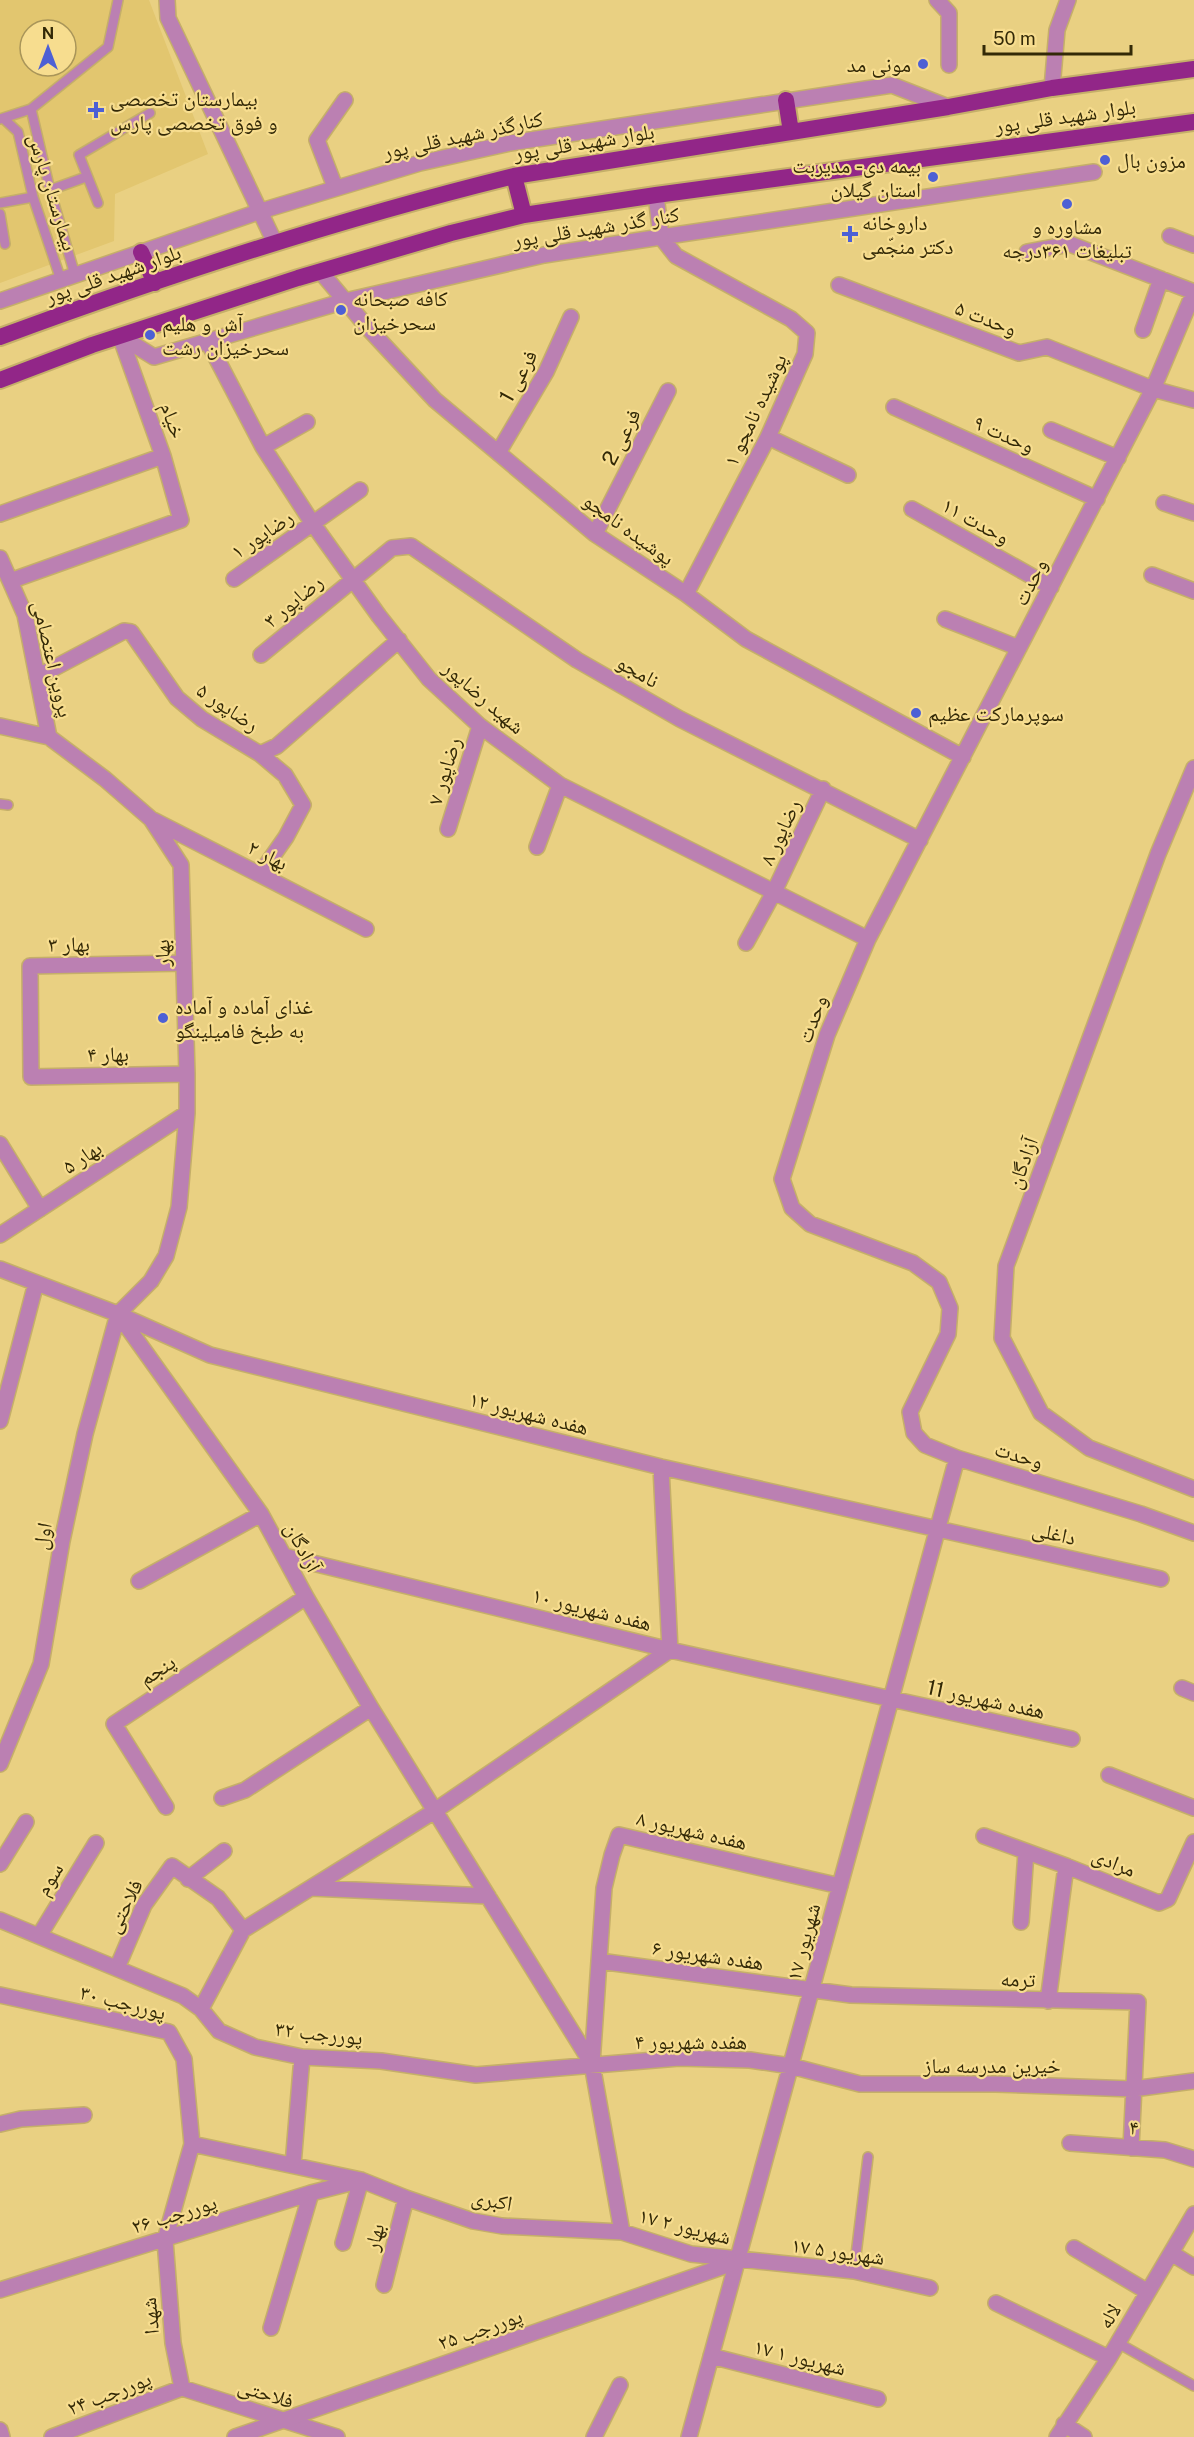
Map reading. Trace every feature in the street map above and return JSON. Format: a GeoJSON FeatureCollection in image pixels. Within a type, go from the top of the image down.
{"type":"FeatureCollection","features":[{"type":"Feature","properties":{"kind":"highway","name":"بلوار شهید قلی پور"},"geometry":{"type":"LineString","coordinates":[[0,337],[275,243],[444,193],[514,176],[948,107],[1052,88],[1194,69]]}},
{"type":"Feature","properties":{"kind":"highway"},"geometry":{"type":"LineString","coordinates":[[786,100],[791,132]]}},
{"type":"Feature","properties":{"kind":"highway","name":"بلوار شهید قلی پور"},"geometry":{"type":"LineString","coordinates":[[0,380],[120,336],[320,271],[451,233],[524,215],[1194,122]]}},
{"type":"Feature","properties":{"kind":"highway"},"geometry":{"type":"LineString","coordinates":[[514,176],[524,215]]}},
{"type":"Feature","properties":{"kind":"highway"},"geometry":{"type":"LineString","coordinates":[[141,252],[155,283]]}},
{"type":"Feature","properties":{"kind":"street"},"geometry":{"type":"LineString","coordinates":[[167,0],[168,18],[275,243]]}},
{"type":"Feature","properties":{"kind":"street"},"geometry":{"type":"LineString","coordinates":[[936,0],[949,13],[949,64]]}},
{"type":"Feature","properties":{"kind":"street"},"geometry":{"type":"LineString","coordinates":[[1052,88],[1057,30],[1068,0]]}},
{"type":"Feature","properties":{"kind":"street","name":"کنارگذر شهید قلی پور"},"geometry":{"type":"LineString","coordinates":[[0,301],[335,187],[420,163],[510,143],[892,86],[948,107]]}},
{"type":"Feature","properties":{"kind":"street"},"geometry":{"type":"LineString","coordinates":[[335,187],[317,140],[345,100]]}},
{"type":"Feature","properties":{"kind":"street","name":"کنار گذر شهید قلی پور"},"geometry":{"type":"LineString","coordinates":[[120,336],[154,357],[345,301],[543,255],[1094,172]]}},
{"type":"Feature","properties":{"kind":"street"},"geometry":{"type":"LineString","coordinates":[[656,195],[662,237]]}},
{"type":"Feature","properties":{"kind":"street"},"geometry":{"type":"LineString","coordinates":[[1170,236],[1194,245]]}},
{"type":"Feature","properties":{"kind":"street","name":"پوشیده نامجو ۱"},"geometry":{"type":"LineString","coordinates":[[662,237],[676,256],[791,319],[807,333],[805,354],[768,437],[686,594]]}},
{"type":"Feature","properties":{"kind":"street"},"geometry":{"type":"LineString","coordinates":[[1027,252],[1070,244],[1194,292]]}},
{"type":"Feature","properties":{"kind":"street","name":"پوشیده نامجو"},"geometry":{"type":"LineString","coordinates":[[320,271],[435,400],[596,534],[686,594],[746,639],[963,757]]}},
{"type":"Feature","properties":{"kind":"street"},"geometry":{"type":"LineString","coordinates":[[1143,330],[1161,279]]}},
{"type":"Feature","properties":{"kind":"street","name":"وحدت ۵"},"geometry":{"type":"LineString","coordinates":[[839,285],[1019,353],[1047,347],[1153,389],[1194,400]]}},
{"type":"Feature","properties":{"kind":"street","name":"وحدت"},"geometry":{"type":"LineString","coordinates":[[1194,292],[1153,389],[868,939],[827,1035],[782,1179],[792,1208],[810,1224],[913,1263],[939,1282],[950,1308],[948,1334],[910,1412],[914,1433],[925,1445],[957,1458],[1141,1514],[1194,1533]]}},
{"type":"Feature","properties":{"kind":"street","name":"فرعی 1"},"geometry":{"type":"LineString","coordinates":[[498,453],[546,372],[572,317]]}},
{"type":"Feature","properties":{"kind":"street","name":"خیام"},"geometry":{"type":"LineString","coordinates":[[10,581],[181,520],[163,456],[120,336]]}},
{"type":"Feature","properties":{"kind":"street","name":"شهید رضاپور"},"geometry":{"type":"LineString","coordinates":[[207,340],[263,447],[313,524],[429,679],[480,726],[560,785],[868,939]]}},
{"type":"Feature","properties":{"kind":"street","name":"فرعی 2"},"geometry":{"type":"LineString","coordinates":[[596,534],[668,391]]}},
{"type":"Feature","properties":{"kind":"street","name":"وحدت ۹"},"geometry":{"type":"LineString","coordinates":[[894,407],[1096,499]]}},
{"type":"Feature","properties":{"kind":"street"},"geometry":{"type":"LineString","coordinates":[[263,447],[307,422]]}},
{"type":"Feature","properties":{"kind":"street"},"geometry":{"type":"LineString","coordinates":[[1051,430],[1118,458]]}},
{"type":"Feature","properties":{"kind":"street"},"geometry":{"type":"LineString","coordinates":[[768,437],[848,476]]}},
{"type":"Feature","properties":{"kind":"street"},"geometry":{"type":"LineString","coordinates":[[0,514],[163,456]]}},
{"type":"Feature","properties":{"kind":"street","name":"رضاپور ۱"},"geometry":{"type":"LineString","coordinates":[[234,579],[360,490]]}},
{"type":"Feature","properties":{"kind":"street"},"geometry":{"type":"LineString","coordinates":[[1164,503],[1194,513]]}},
{"type":"Feature","properties":{"kind":"street","name":"وحدت ۱۱"},"geometry":{"type":"LineString","coordinates":[[912,509],[1051,587]]}},
{"type":"Feature","properties":{"kind":"street","name":"نامجو"},"geometry":{"type":"LineString","coordinates":[[352,579],[392,548],[411,546],[577,660],[680,718],[920,840]]}},
{"type":"Feature","properties":{"kind":"street","name":"پروین اعتصامی"},"geometry":{"type":"LineString","coordinates":[[0,558],[25,615],[50,736]]}},
{"type":"Feature","properties":{"kind":"street"},"geometry":{"type":"LineString","coordinates":[[1152,575],[1194,591]]}},
{"type":"Feature","properties":{"kind":"street","name":"رضاپور ۳"},"geometry":{"type":"LineString","coordinates":[[261,655],[352,579]]}},
{"type":"Feature","properties":{"kind":"street"},"geometry":{"type":"LineString","coordinates":[[945,619],[1019,648]]}},
{"type":"Feature","properties":{"kind":"street","name":"رضاپور ۵"},"geometry":{"type":"LineString","coordinates":[[37,677],[69,658],[124,631],[131,632],[177,698],[202,718],[260,753],[277,746],[399,640]]}},
{"type":"Feature","properties":{"kind":"street"},"geometry":{"type":"LineString","coordinates":[[0,726],[50,736]]}},
{"type":"Feature","properties":{"kind":"street","name":"رضاپور ۷"},"geometry":{"type":"LineString","coordinates":[[448,829],[480,726]]}},
{"type":"Feature","properties":{"kind":"street","name":"بهار"},"geometry":{"type":"LineString","coordinates":[[50,736],[151,819],[181,865],[187,1113],[179,1207],[166,1256],[151,1281],[118,1314]]}},
{"type":"Feature","properties":{"kind":"street"},"geometry":{"type":"LineString","coordinates":[[260,753],[285,775],[303,806],[286,837],[260,874]]}},
{"type":"Feature","properties":{"kind":"street","name":"آزادگان"},"geometry":{"type":"LineString","coordinates":[[1194,768],[1154,865],[1006,1266],[1002,1338],[1041,1413],[1089,1448],[1194,1489]]}},
{"type":"Feature","properties":{"kind":"street"},"geometry":{"type":"LineString","coordinates":[[537,847],[560,785]]}},
{"type":"Feature","properties":{"kind":"street","name":"رضاپور ۸"},"geometry":{"type":"LineString","coordinates":[[746,943],[774,892],[823,789]]}},
{"type":"Feature","properties":{"kind":"street","name":"بهار ۲"},"geometry":{"type":"LineString","coordinates":[[151,819],[366,929]]}},
{"type":"Feature","properties":{"kind":"street","name":"بهار ۳"},"geometry":{"type":"LineString","coordinates":[[31,1077],[30,966],[184,963]]}},
{"type":"Feature","properties":{"kind":"street","name":"بهار ۴"},"geometry":{"type":"LineString","coordinates":[[31,1077],[187,1074]]}},
{"type":"Feature","properties":{"kind":"street","name":"بهار ۵"},"geometry":{"type":"LineString","coordinates":[[0,1235],[187,1113]]}},
{"type":"Feature","properties":{"kind":"street"},"geometry":{"type":"LineString","coordinates":[[0,1144],[40,1209]]}},
{"type":"Feature","properties":{"kind":"street","name":"هفده شهریور ۱۲"},"geometry":{"type":"LineString","coordinates":[[0,1269],[118,1314],[210,1355],[661,1467],[938,1529]]}},
{"type":"Feature","properties":{"kind":"street"},"geometry":{"type":"LineString","coordinates":[[0,1421],[36,1283]]}},
{"type":"Feature","properties":{"kind":"street","name":"آزادگان"},"geometry":{"type":"LineString","coordinates":[[118,1314],[261,1514],[306,1597],[433,1812],[592,2064]]}},
{"type":"Feature","properties":{"kind":"street","name":"اول"},"geometry":{"type":"LineString","coordinates":[[0,1764],[5,1740],[41,1664],[62,1541],[85,1434],[118,1314]]}},
{"type":"Feature","properties":{"kind":"street","name":"۱۷ شهریور"},"geometry":{"type":"LineString","coordinates":[[689,2437],[957,1458]]}},
{"type":"Feature","properties":{"kind":"street"},"geometry":{"type":"LineString","coordinates":[[201,2009],[243,1930],[433,1812],[670,1650],[661,1467]]}},
{"type":"Feature","properties":{"kind":"street"},"geometry":{"type":"LineString","coordinates":[[140,1581],[261,1514]]}},
{"type":"Feature","properties":{"kind":"street","name":"داغلی"},"geometry":{"type":"LineString","coordinates":[[938,1529],[1161,1579]]}},
{"type":"Feature","properties":{"kind":"street","name":"هفده شهریور ۱۰"},"geometry":{"type":"LineString","coordinates":[[284,1556],[670,1650],[891,1700]]}},
{"type":"Feature","properties":{"kind":"street","name":"پنجم"},"geometry":{"type":"LineString","coordinates":[[166,1807],[114,1724],[306,1597]]}},
{"type":"Feature","properties":{"kind":"street","name":"هفده شهریور 11"},"geometry":{"type":"LineString","coordinates":[[891,1700],[1072,1739]]}},
{"type":"Feature","properties":{"kind":"street"},"geometry":{"type":"LineString","coordinates":[[222,1798],[245,1790],[371,1708]]}},
{"type":"Feature","properties":{"kind":"street"},"geometry":{"type":"LineString","coordinates":[[1109,1775],[1194,1808]]}},
{"type":"Feature","properties":{"kind":"street"},"geometry":{"type":"LineString","coordinates":[[0,1864],[26,1822]]}},
{"type":"Feature","properties":{"kind":"street","name":"هفده شهریور ۸"},"geometry":{"type":"LineString","coordinates":[[592,2064],[604,1888],[612,1855],[620,1835],[840,1886]]}},
{"type":"Feature","properties":{"kind":"street","name":"مرادی"},"geometry":{"type":"LineString","coordinates":[[984,1836],[1159,1903],[1168,1899],[1192,1851]]}},
{"type":"Feature","properties":{"kind":"street","name":"سوم"},"geometry":{"type":"LineString","coordinates":[[39,1936],[96,1843]]}},
{"type":"Feature","properties":{"kind":"street"},"geometry":{"type":"LineString","coordinates":[[224,1851],[188,1879],[218,1898],[243,1930]]}},
{"type":"Feature","properties":{"kind":"street"},"geometry":{"type":"LineString","coordinates":[[1021,1922],[1026,1852]]}},
{"type":"Feature","properties":{"kind":"street","name":"فلاحتی"},"geometry":{"type":"LineString","coordinates":[[117,1968],[144,1905],[172,1866],[188,1879]]}},
{"type":"Feature","properties":{"kind":"street"},"geometry":{"type":"LineString","coordinates":[[1048,2001],[1066,1866]]}},
{"type":"Feature","properties":{"kind":"street"},"geometry":{"type":"LineString","coordinates":[[311,1888],[488,1896]]}},
{"type":"Feature","properties":{"kind":"street","name":"پوررجب ۳۲"},"geometry":{"type":"LineString","coordinates":[[0,1920],[183,1996],[201,2009],[219,2031],[255,2047],[302,2057],[381,2061],[476,2075],[592,2064]]}},
{"type":"Feature","properties":{"kind":"street","name":"هفده شهریور ۶"},"geometry":{"type":"LineString","coordinates":[[599,1961],[811,1991]]}},
{"type":"Feature","properties":{"kind":"street","name":"ترمه"},"geometry":{"type":"LineString","coordinates":[[811,1991],[851,1995],[1138,2002],[1133,2089]]}},
{"type":"Feature","properties":{"kind":"street","name":"پوررجب ۳۰"},"geometry":{"type":"LineString","coordinates":[[0,1995],[169,2032],[184,2059],[192,2144],[165,2240]]}},
{"type":"Feature","properties":{"kind":"street"},"geometry":{"type":"LineString","coordinates":[[293,2165],[302,2057]]}},
{"type":"Feature","properties":{"kind":"street","name":"هفده شهریور ۴"},"geometry":{"type":"LineString","coordinates":[[592,2064],[680,2058],[750,2060],[791,2066]]}},
{"type":"Feature","properties":{"kind":"street"},"geometry":{"type":"LineString","coordinates":[[592,2064],[622,2232]]}},
{"type":"Feature","properties":{"kind":"street","name":"خیرین مدرسه ساز"},"geometry":{"type":"LineString","coordinates":[[791,2066],[860,2084],[996,2084],[1133,2089],[1194,2081]]}},
{"type":"Feature","properties":{"kind":"street"},"geometry":{"type":"LineString","coordinates":[[1131,2148],[1133,2089]]}},
{"type":"Feature","properties":{"kind":"street"},"geometry":{"type":"LineString","coordinates":[[0,2124],[21,2119],[84,2115]]}},
{"type":"Feature","properties":{"kind":"street","name":"۴"},"geometry":{"type":"LineString","coordinates":[[1070,2143],[1166,2150],[1194,2159]]}},
{"type":"Feature","properties":{"kind":"street","name":"اکبری"},"geometry":{"type":"LineString","coordinates":[[192,2144],[361,2180],[472,2221],[502,2226],[622,2232]]}},
{"type":"Feature","properties":{"kind":"street"},"geometry":{"type":"LineString","coordinates":[[343,2243],[361,2180]]}},
{"type":"Feature","properties":{"kind":"street","name":"پوررجب ۲۶"},"geometry":{"type":"LineString","coordinates":[[0,2290],[311,2193],[361,2180]]}},
{"type":"Feature","properties":{"kind":"street"},"geometry":{"type":"LineString","coordinates":[[271,2328],[311,2193]]}},
{"type":"Feature","properties":{"kind":"street","name":"بهار"},"geometry":{"type":"LineString","coordinates":[[384,2285],[406,2198]]}},
{"type":"Feature","properties":{"kind":"street","name":"لاله"},"geometry":{"type":"LineString","coordinates":[[1060,2430],[1109,2358],[1171,2253],[1189,2233],[1194,2214]]}},
{"type":"Feature","properties":{"kind":"street","name":"۱۷ شهریور ۲"},"geometry":{"type":"LineString","coordinates":[[622,2232],[691,2254],[739,2260]]}},
{"type":"Feature","properties":{"kind":"street","name":"شهدا"},"geometry":{"type":"LineString","coordinates":[[165,2240],[173,2343],[182,2388]]}},
{"type":"Feature","properties":{"kind":"street"},"geometry":{"type":"LineString","coordinates":[[1074,2248],[1148,2292]]}},
{"type":"Feature","properties":{"kind":"street"},"geometry":{"type":"LineString","coordinates":[[1171,2253],[1194,2267]]}},
{"type":"Feature","properties":{"kind":"street","name":"۱۷ شهریور ۵"},"geometry":{"type":"LineString","coordinates":[[739,2260],[854,2271],[930,2288]]}},
{"type":"Feature","properties":{"kind":"street","name":"پوررجب ۲۵"},"geometry":{"type":"LineString","coordinates":[[236,2437],[739,2260]]}},
{"type":"Feature","properties":{"kind":"street"},"geometry":{"type":"LineString","coordinates":[[996,2303],[1109,2358]]}},
{"type":"Feature","properties":{"kind":"street","name":"۱۷ شهریور ۱"},"geometry":{"type":"LineString","coordinates":[[711,2356],[878,2399]]}},
{"type":"Feature","properties":{"kind":"street"},"geometry":{"type":"LineString","coordinates":[[594,2437],[620,2385]]}},
{"type":"Feature","properties":{"kind":"street","name":"فلاحتی"},"geometry":{"type":"LineString","coordinates":[[182,2388],[282,2421],[305,2432],[337,2437]]}},
{"type":"Feature","properties":{"kind":"street","name":"پوررجب ۲۴"},"geometry":{"type":"LineString","coordinates":[[52,2437],[182,2388]]}},
{"type":"Feature","properties":{"kind":"street"},"geometry":{"type":"LineString","coordinates":[[0,2430],[2,2437]]}},
{"type":"Feature","properties":{"kind":"street"},"geometry":{"type":"LineString","coordinates":[[1060,2430],[1084,2437]]}},
{"type":"Feature","properties":{"kind":"lane","name":"بیمارستان پارس"},"geometry":{"type":"LineString","coordinates":[[2,119],[31,109],[108,47],[118,0]]}},
{"type":"Feature","properties":{"kind":"lane","name":"بیمارستان پارس"},"geometry":{"type":"LineString","coordinates":[[31,109],[68,277]]}},
{"type":"Feature","properties":{"kind":"lane"},"geometry":{"type":"LineString","coordinates":[[98,203],[79,155],[150,113]]}},
{"type":"Feature","properties":{"kind":"lane","name":"بیمارستان پارس"},"geometry":{"type":"LineString","coordinates":[[2,119],[18,132],[33,198],[68,277]]}},
{"type":"Feature","properties":{"kind":"lane"},"geometry":{"type":"LineString","coordinates":[[50,190],[86,177]]}},
{"type":"Feature","properties":{"kind":"lane"},"geometry":{"type":"LineString","coordinates":[[0,203],[33,198]]}},
{"type":"Feature","properties":{"kind":"lane"},"geometry":{"type":"LineString","coordinates":[[0,214],[5,244]]}},
{"type":"Feature","properties":{"kind":"lane"},"geometry":{"type":"LineString","coordinates":[[854,2271],[868,2157]]}},
{"type":"Feature","properties":{"kind":"lane"},"geometry":{"type":"LineString","coordinates":[[1118,2343],[1194,2386]]}},
{"type":"Feature","properties":{"kind":"shaded area","name":"بیمارستان تخصصی و فوق تخصصی پارس"},"geometry":{"type":"Polygon","coordinates":[[[0,0],[149,0],[208,154],[115,194],[114,241],[0,283],[0,0]]]}},
{"type":"Feature","properties":{"kind":"place","name":"مونی مد"},"geometry":{"type":"Point","coordinates":[923,64]}},
{"type":"Feature","properties":{"kind":"place","name":"بیمارستان تخصصی و فوق تخصصی پارس"},"geometry":{"type":"Point","coordinates":[96,110]}},
{"type":"Feature","properties":{"kind":"place","name":"مزون بال"},"geometry":{"type":"Point","coordinates":[1105,160]}},
{"type":"Feature","properties":{"kind":"place","name":"بیمه دی - مدیربت استان گیلان"},"geometry":{"type":"Point","coordinates":[933,177]}},
{"type":"Feature","properties":{"kind":"place","name":"مشاوره و تبلیغات ۳۶۱درجه"},"geometry":{"type":"Point","coordinates":[1067,204]}},
{"type":"Feature","properties":{"kind":"place","name":"داروخانه دکتر منجّمی"},"geometry":{"type":"Point","coordinates":[850,234]}},
{"type":"Feature","properties":{"kind":"place","name":"کافه صبحانه سحرخیزان"},"geometry":{"type":"Point","coordinates":[341,310]}},
{"type":"Feature","properties":{"kind":"place","name":"آش و هلیم سحرخیزان رشت"},"geometry":{"type":"Point","coordinates":[150,335]}},
{"type":"Feature","properties":{"kind":"place","name":"سوپرمارکت عظیم"},"geometry":{"type":"Point","coordinates":[916,713]}},
{"type":"Feature","properties":{"kind":"place","name":"غذای آماده و آماده به طبخ فامیلینگو"},"geometry":{"type":"Point","coordinates":[163,1018]}}]}
